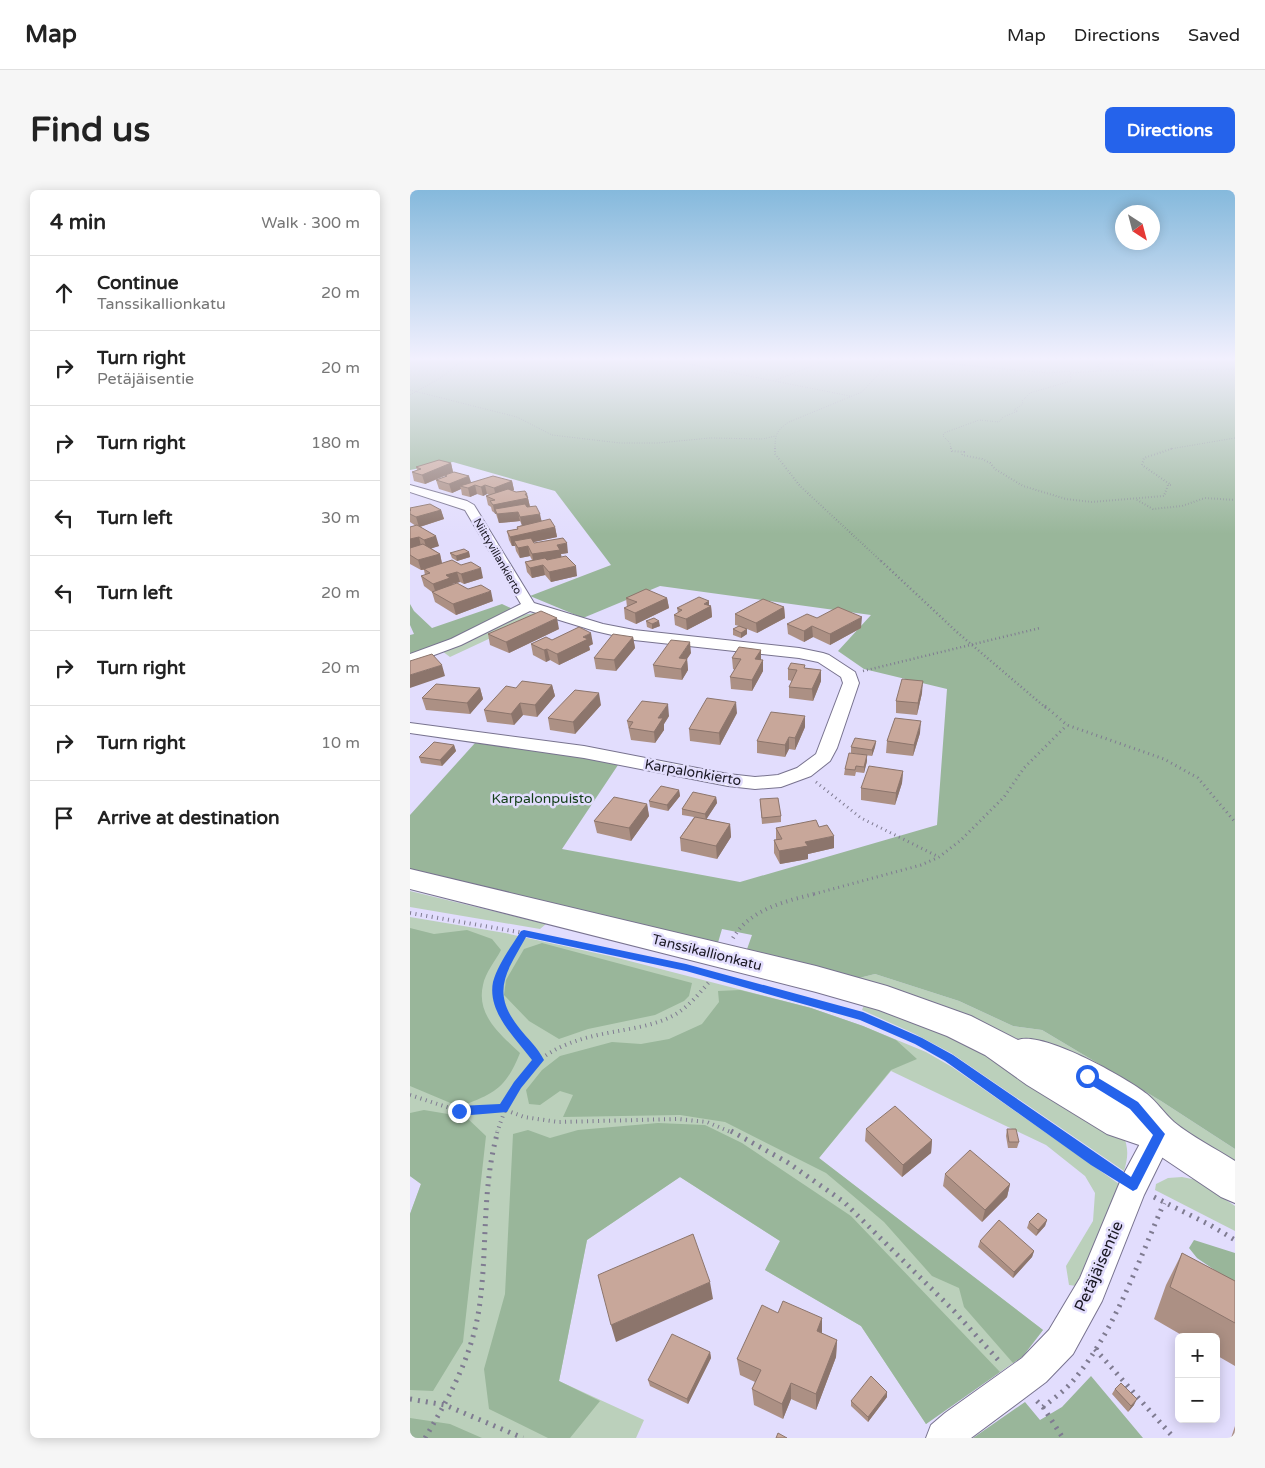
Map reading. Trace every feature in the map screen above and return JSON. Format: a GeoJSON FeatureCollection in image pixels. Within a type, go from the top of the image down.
{"type":"FeatureCollection","features":[{"type":"Feature","properties":{"kind":"street","name":"Niittyvillankierto"},"geometry":{"type":"LineString","coordinates":[[410,488],[463,504],[470,508],[529,606]]}},
{"type":"Feature","properties":{"kind":"street"},"geometry":{"type":"LineString","coordinates":[[410,659],[456,642],[529,606],[600,628],[634,635],[815,656],[823,658],[849,675]]}},
{"type":"Feature","properties":{"kind":"street","name":"Karpalonkierto"},"geometry":{"type":"LineString","coordinates":[[410,728],[584,752],[728,780],[755,783],[782,781],[804,772],[823,757],[828,748],[851,682],[849,675]]}},
{"type":"Feature","properties":{"kind":"street","name":"Tanssikallionkatu"},"geometry":{"type":"LineString","coordinates":[[410,879],[816,979],[887,999],[959,1026],[998,1045],[1040,1074],[1121,1122],[1160,1134],[1235,1184]]}},
{"type":"Feature","properties":{"kind":"street","name":"Petäjäisentie"},"geometry":{"type":"LineString","coordinates":[[944,1438],[955,1428],[1020,1383],[1061,1342],[1088,1296],[1133,1185],[1160,1134]]}},
{"type":"Feature","properties":{"kind":"path"},"geometry":{"type":"LineString","coordinates":[[519,418],[552,435],[620,443],[658,443],[710,438],[763,439],[775,436]]}},
{"type":"Feature","properties":{"kind":"path"},"geometry":{"type":"LineString","coordinates":[[798,418],[778,429],[775,436],[775,454],[800,486],[972,645],[1067,725],[1164,758],[1198,778],[1235,822]]}},
{"type":"Feature","properties":{"kind":"path"},"geometry":{"type":"LineString","coordinates":[[1002,418],[999,422],[971,421],[964,424],[963,427],[944,433],[942,436],[950,443],[952,451],[964,452],[962,455],[982,459],[1015,481],[1040,491],[1080,501],[1137,500],[1164,496],[1168,485],[1171,485],[1142,465],[1146,457],[1172,448],[1235,438]]}},
{"type":"Feature","properties":{"kind":"path"},"geometry":{"type":"LineString","coordinates":[[763,439],[775,443]]}},
{"type":"Feature","properties":{"kind":"path"},"geometry":{"type":"LineString","coordinates":[[1137,500],[1153,509],[1182,506],[1205,498],[1235,500]]}},
{"type":"Feature","properties":{"kind":"path"},"geometry":{"type":"LineString","coordinates":[[849,675],[1040,628]]}},
{"type":"Feature","properties":{"kind":"path"},"geometry":{"type":"LineString","coordinates":[[732,940],[741,925],[776,904],[905,870],[939,856],[961,840],[1004,798],[1024,768],[1067,725]]}},
{"type":"Feature","properties":{"kind":"path"},"geometry":{"type":"LineString","coordinates":[[804,772],[861,818],[939,856]]}},
{"type":"Feature","properties":{"kind":"path"},"geometry":{"type":"LineString","coordinates":[[410,913],[524,933],[610,951]]}},
{"type":"Feature","properties":{"kind":"path"},"geometry":{"type":"LineString","coordinates":[[524,933],[506,964],[498,983],[499,1004],[509,1023],[539,1060]]}},
{"type":"Feature","properties":{"kind":"path"},"geometry":{"type":"LineString","coordinates":[[424,1438],[445,1405],[466,1359],[479,1312],[491,1169],[504,1109],[518,1085],[539,1060],[553,1049],[572,1041],[665,1021],[680,1013],[693,1002],[709,982]]}},
{"type":"Feature","properties":{"kind":"path"},"geometry":{"type":"LineString","coordinates":[[863,1016],[918,1041],[949,1058],[1095,1161],[1164,1203],[1210,1225],[1235,1240]]}},
{"type":"Feature","properties":{"kind":"path"},"geometry":{"type":"LineString","coordinates":[[410,1096],[459,1111],[504,1109],[524,1117],[558,1122],[678,1119],[707,1122],[732,1132],[787,1162],[849,1206],[954,1311],[1006,1368]]}},
{"type":"Feature","properties":{"kind":"path"},"geometry":{"type":"LineString","coordinates":[[1095,1349],[1174,1438]]}},
{"type":"Feature","properties":{"kind":"path"},"geometry":{"type":"LineString","coordinates":[[410,1399],[445,1405],[522,1438]]}},
{"type":"Feature","properties":{"kind":"path"},"geometry":{"type":"LineString","coordinates":[[1043,1407],[1063,1438]]}},
{"type":"Feature","properties":{"kind":"green space","name":"Karpalonpuisto"},"geometry":{"type":"Polygon","coordinates":[[[410,418],[1235,418],[1235,1149],[1161,1101],[1042,1030],[1013,1026],[959,1001],[875,974],[855,979],[746,952],[752,935],[722,929],[717,946],[410,871],[410,815],[475,743],[564,754],[618,765],[562,849],[740,882],[937,825],[947,689],[864,669],[838,651],[871,615],[660,586],[583,618],[530,596],[611,565],[555,491],[453,462],[410,470],[410,418]]]}},
{"type":"Feature","properties":{"kind":"green space"},"geometry":{"type":"Polygon","coordinates":[[[410,604],[414,611],[432,628],[502,604],[515,610],[410,655],[410,635],[414,634],[410,625],[410,604]]]}},
{"type":"Feature","properties":{"kind":"green space"},"geometry":{"type":"Polygon","coordinates":[[[542,614],[450,657],[442,651],[521,615],[542,614]]]}},
{"type":"Feature","properties":{"kind":"green space"},"geometry":{"type":"Polygon","coordinates":[[[410,891],[546,924],[540,929],[410,907],[410,891]]]}},
{"type":"Feature","properties":{"kind":"green space"},"geometry":{"type":"Polygon","coordinates":[[[410,917],[505,933],[614,957],[811,1008],[863,1026],[926,1052],[952,1067],[1119,1184],[1076,1286],[1069,1285],[1066,1266],[1093,1221],[1095,1193],[1085,1176],[1046,1145],[891,1071],[819,1158],[1043,1330],[1023,1356],[926,1424],[861,1326],[765,1270],[780,1241],[680,1177],[587,1240],[559,1381],[644,1420],[636,1438],[410,1438],[410,1214],[421,1184],[410,1176],[410,917]]]}},
{"type":"Feature","properties":{"kind":"green space"},"geometry":{"type":"Polygon","coordinates":[[[410,928],[434,934],[467,930],[492,939],[501,950],[484,980],[483,1006],[491,1023],[520,1053],[509,1075],[497,1089],[482,1098],[460,1107],[410,1086],[410,928]]]}},
{"type":"Feature","properties":{"kind":"green space"},"geometry":{"type":"Polygon","coordinates":[[[542,943],[692,983],[689,996],[684,1001],[655,1015],[588,1029],[559,1039],[529,1021],[504,995],[506,980],[524,949],[542,943]]]}},
{"type":"Feature","properties":{"kind":"green space"},"geometry":{"type":"Polygon","coordinates":[[[875,974],[959,1001],[1013,1026],[1042,1030],[1161,1101],[1235,1149],[1235,1171],[1035,1045],[855,979],[875,974]]]}},
{"type":"Feature","properties":{"kind":"green space"},"geometry":{"type":"Polygon","coordinates":[[[740,990],[811,1008],[863,1026],[896,1040],[917,1059],[891,1070],[819,1158],[1043,1330],[1023,1356],[1013,1363],[964,1307],[959,1288],[932,1276],[884,1222],[826,1173],[725,1122],[680,1115],[563,1117],[573,1095],[560,1091],[540,1105],[529,1104],[526,1090],[542,1070],[560,1056],[612,1042],[641,1044],[669,1039],[702,1024],[719,1002],[718,991],[740,990]]]}},
{"type":"Feature","properties":{"kind":"green space"},"geometry":{"type":"Polygon","coordinates":[[[864,1005],[924,1026],[984,1053],[1123,1135],[1127,1153],[1124,1171],[951,1053],[862,1010],[864,1005]]]}},
{"type":"Feature","properties":{"kind":"green space"},"geometry":{"type":"Polygon","coordinates":[[[424,1110],[466,1117],[486,1136],[463,1342],[433,1391],[410,1390],[410,1214],[421,1184],[410,1176],[410,1113],[424,1110]]]}},
{"type":"Feature","properties":{"kind":"green space"},"geometry":{"type":"Polygon","coordinates":[[[658,1123],[705,1125],[742,1143],[851,1216],[1000,1372],[926,1424],[861,1326],[765,1270],[780,1241],[680,1177],[587,1240],[559,1381],[600,1401],[570,1438],[548,1438],[489,1409],[484,1369],[505,1294],[513,1134],[528,1130],[550,1138],[578,1130],[658,1123]]]}},
{"type":"Feature","properties":{"kind":"green space"},"geometry":{"type":"Polygon","coordinates":[[[1182,1177],[1197,1180],[1235,1206],[1235,1231],[1155,1190],[1156,1184],[1168,1178],[1182,1177]]]}},
{"type":"Feature","properties":{"kind":"green space"},"geometry":{"type":"Polygon","coordinates":[[[1194,1240],[1235,1253],[1235,1284],[1197,1258],[1189,1248],[1194,1240]]]}},
{"type":"Feature","properties":{"kind":"green space"},"geometry":{"type":"Polygon","coordinates":[[[1091,1376],[1143,1438],[973,1438],[1025,1402],[1040,1420],[1062,1407],[1091,1376]]]}},
{"type":"Feature","properties":{"kind":"green space"},"geometry":{"type":"Polygon","coordinates":[[[410,1418],[450,1424],[482,1438],[410,1438],[410,1418]]]}},
{"type":"Feature","properties":{"kind":"building"},"geometry":{"type":"Polygon","coordinates":[[[439,460],[451,463],[422,475],[412,472],[421,469],[416,467],[439,460]]]}},
{"type":"Feature","properties":{"kind":"building"},"geometry":{"type":"Polygon","coordinates":[[[454,472],[469,476],[449,484],[436,480],[447,476],[445,475],[454,472]]]}},
{"type":"Feature","properties":{"kind":"building"},"geometry":{"type":"Polygon","coordinates":[[[493,476],[512,481],[494,488],[485,485],[481,487],[475,485],[468,488],[460,486],[493,476]]]}},
{"type":"Feature","properties":{"kind":"building"},"geometry":{"type":"Polygon","coordinates":[[[508,489],[516,492],[525,491],[528,498],[493,505],[490,501],[495,500],[486,496],[508,489]]]}},
{"type":"Feature","properties":{"kind":"building"},"geometry":{"type":"Polygon","coordinates":[[[430,504],[441,510],[416,517],[410,514],[410,508],[430,504]]]}},
{"type":"Feature","properties":{"kind":"building"},"geometry":{"type":"Polygon","coordinates":[[[525,504],[527,507],[536,506],[540,514],[520,517],[518,512],[497,514],[495,509],[525,504]]]}},
{"type":"Feature","properties":{"kind":"building"},"geometry":{"type":"Polygon","coordinates":[[[550,519],[555,527],[510,537],[507,531],[518,529],[517,527],[550,519]]]}},
{"type":"Feature","properties":{"kind":"building"},"geometry":{"type":"Polygon","coordinates":[[[417,525],[436,536],[424,540],[419,537],[410,539],[410,527],[417,525]]]}},
{"type":"Feature","properties":{"kind":"building"},"geometry":{"type":"Polygon","coordinates":[[[531,538],[534,543],[563,538],[567,543],[557,545],[560,550],[532,554],[528,546],[518,548],[514,541],[531,538]]]}},
{"type":"Feature","properties":{"kind":"building"},"geometry":{"type":"Polygon","coordinates":[[[423,544],[440,554],[418,560],[410,555],[410,548],[423,544]]]}},
{"type":"Feature","properties":{"kind":"building"},"geometry":{"type":"Polygon","coordinates":[[[464,549],[469,552],[456,556],[450,553],[464,549]]]}},
{"type":"Feature","properties":{"kind":"building"},"geometry":{"type":"Polygon","coordinates":[[[566,556],[576,566],[549,572],[543,565],[530,568],[525,562],[545,558],[547,560],[566,556]]]}},
{"type":"Feature","properties":{"kind":"building"},"geometry":{"type":"Polygon","coordinates":[[[452,560],[461,565],[471,562],[481,568],[461,574],[457,572],[446,575],[450,578],[433,584],[421,576],[430,573],[424,569],[452,560]]]}},
{"type":"Feature","properties":{"kind":"building"},"geometry":{"type":"Polygon","coordinates":[[[457,583],[468,589],[481,585],[491,591],[453,604],[432,592],[457,583]]]}},
{"type":"Feature","properties":{"kind":"building"},"geometry":{"type":"Polygon","coordinates":[[[646,589],[667,598],[635,613],[624,608],[637,602],[626,598],[646,589]]]}},
{"type":"Feature","properties":{"kind":"building"},"geometry":{"type":"Polygon","coordinates":[[[699,597],[709,601],[704,604],[711,606],[686,619],[674,615],[682,610],[677,608],[699,597]]]}},
{"type":"Feature","properties":{"kind":"building"},"geometry":{"type":"Polygon","coordinates":[[[763,599],[784,607],[756,623],[735,614],[763,599]]]}},
{"type":"Feature","properties":{"kind":"building"},"geometry":{"type":"Polygon","coordinates":[[[838,607],[862,617],[830,634],[812,626],[804,631],[787,624],[807,614],[817,618],[838,607]]]}},
{"type":"Feature","properties":{"kind":"building"},"geometry":{"type":"Polygon","coordinates":[[[541,611],[557,618],[506,642],[488,634],[541,611]]]}},
{"type":"Feature","properties":{"kind":"building"},"geometry":{"type":"Polygon","coordinates":[[[654,618],[659,621],[652,624],[646,621],[654,618]]]}},
{"type":"Feature","properties":{"kind":"building"},"geometry":{"type":"Polygon","coordinates":[[[739,626],[747,629],[741,633],[733,629],[739,626]]]}},
{"type":"Feature","properties":{"kind":"building"},"geometry":{"type":"Polygon","coordinates":[[[579,627],[591,633],[583,637],[588,639],[557,654],[531,644],[546,637],[552,640],[579,627]]]}},
{"type":"Feature","properties":{"kind":"building"},"geometry":{"type":"Polygon","coordinates":[[[613,634],[633,637],[614,660],[594,658],[613,634]]]}},
{"type":"Feature","properties":{"kind":"building"},"geometry":{"type":"Polygon","coordinates":[[[671,640],[690,642],[679,658],[687,659],[681,669],[653,665],[671,640]]]}},
{"type":"Feature","properties":{"kind":"building"},"geometry":{"type":"Polygon","coordinates":[[[739,647],[761,650],[755,659],[763,660],[752,680],[730,677],[741,659],[732,658],[739,647]]]}},
{"type":"Feature","properties":{"kind":"building"},"geometry":{"type":"Polygon","coordinates":[[[432,654],[442,665],[410,675],[410,661],[432,654]]]}},
{"type":"Feature","properties":{"kind":"building"},"geometry":{"type":"Polygon","coordinates":[[[791,663],[805,665],[804,668],[821,670],[812,689],[789,687],[797,670],[788,669],[791,663]]]}},
{"type":"Feature","properties":{"kind":"building"},"geometry":{"type":"Polygon","coordinates":[[[902,679],[923,681],[918,703],[896,701],[902,679]]]}},
{"type":"Feature","properties":{"kind":"building"},"geometry":{"type":"Polygon","coordinates":[[[522,681],[552,685],[535,705],[520,703],[511,714],[484,710],[506,686],[516,688],[522,681]]]}},
{"type":"Feature","properties":{"kind":"building"},"geometry":{"type":"Polygon","coordinates":[[[436,684],[480,688],[467,703],[422,698],[436,684]]]}},
{"type":"Feature","properties":{"kind":"building"},"geometry":{"type":"Polygon","coordinates":[[[575,690],[599,693],[573,722],[548,718],[575,690]]]}},
{"type":"Feature","properties":{"kind":"building"},"geometry":{"type":"Polygon","coordinates":[[[707,698],[736,702],[719,733],[689,729],[707,698]]]}},
{"type":"Feature","properties":{"kind":"building"},"geometry":{"type":"Polygon","coordinates":[[[642,701],[668,704],[658,718],[663,718],[654,732],[629,728],[633,722],[627,721],[642,701]]]}},
{"type":"Feature","properties":{"kind":"building"},"geometry":{"type":"Polygon","coordinates":[[[771,712],[805,716],[795,738],[789,737],[785,745],[757,741],[771,712]]]}},
{"type":"Feature","properties":{"kind":"building"},"geometry":{"type":"Polygon","coordinates":[[[895,718],[921,721],[914,745],[887,741],[895,718]]]}},
{"type":"Feature","properties":{"kind":"building"},"geometry":{"type":"Polygon","coordinates":[[[855,738],[876,741],[872,750],[851,747],[855,738]]]}},
{"type":"Feature","properties":{"kind":"building"},"geometry":{"type":"Polygon","coordinates":[[[434,742],[454,745],[440,760],[419,757],[434,742]]]}},
{"type":"Feature","properties":{"kind":"building"},"geometry":{"type":"Polygon","coordinates":[[[849,753],[867,755],[864,767],[856,766],[855,770],[845,769],[849,753]]]}},
{"type":"Feature","properties":{"kind":"building"},"geometry":{"type":"Polygon","coordinates":[[[869,766],[903,771],[896,793],[861,788],[869,766]]]}},
{"type":"Feature","properties":{"kind":"building"},"geometry":{"type":"Polygon","coordinates":[[[661,786],[679,790],[667,805],[649,801],[661,786]]]}},
{"type":"Feature","properties":{"kind":"building"},"geometry":{"type":"Polygon","coordinates":[[[693,792],[716,797],[705,814],[682,809],[693,792]]]}},
{"type":"Feature","properties":{"kind":"building"},"geometry":{"type":"Polygon","coordinates":[[[614,797],[647,804],[629,828],[594,821],[614,797]]]}},
{"type":"Feature","properties":{"kind":"building"},"geometry":{"type":"Polygon","coordinates":[[[778,798],[781,816],[762,818],[760,799],[778,798]]]}},
{"type":"Feature","properties":{"kind":"building"},"geometry":{"type":"Polygon","coordinates":[[[695,817],[730,824],[716,846],[680,838],[695,817]]]}},
{"type":"Feature","properties":{"kind":"building"},"geometry":{"type":"Polygon","coordinates":[[[816,820],[819,827],[827,825],[834,836],[805,842],[808,846],[779,851],[774,840],[782,839],[776,828],[816,820]]]}},
{"type":"Feature","properties":{"kind":"building"},"geometry":{"type":"Polygon","coordinates":[[[895,1106],[932,1140],[903,1165],[866,1129],[895,1106]]]}},
{"type":"Feature","properties":{"kind":"building"},"geometry":{"type":"Polygon","coordinates":[[[1007,1129],[1016,1129],[1019,1142],[1009,1142],[1007,1129]]]}},
{"type":"Feature","properties":{"kind":"building"},"geometry":{"type":"Polygon","coordinates":[[[970,1150],[1010,1184],[985,1210],[945,1174],[970,1150]]]}},
{"type":"Feature","properties":{"kind":"building"},"geometry":{"type":"Polygon","coordinates":[[[1038,1213],[1047,1220],[1038,1230],[1029,1222],[1038,1213]]]}},
{"type":"Feature","properties":{"kind":"building"},"geometry":{"type":"Polygon","coordinates":[[[999,1220],[1034,1251],[1014,1272],[980,1241],[999,1220]]]}},
{"type":"Feature","properties":{"kind":"building"},"geometry":{"type":"Polygon","coordinates":[[[693,1234],[710,1282],[611,1325],[598,1275],[693,1234]]]}},
{"type":"Feature","properties":{"kind":"building"},"geometry":{"type":"Polygon","coordinates":[[[1182,1253],[1235,1281],[1235,1323],[1170,1287],[1182,1253]]]}},
{"type":"Feature","properties":{"kind":"building"},"geometry":{"type":"Polygon","coordinates":[[[783,1301],[822,1318],[817,1331],[837,1340],[816,1394],[791,1383],[782,1404],[752,1389],[761,1370],[737,1359],[762,1305],[778,1313],[783,1301]]]}},
{"type":"Feature","properties":{"kind":"building"},"geometry":{"type":"Polygon","coordinates":[[[672,1334],[710,1352],[687,1399],[648,1380],[672,1334]]]}},
{"type":"Feature","properties":{"kind":"building"},"geometry":{"type":"Polygon","coordinates":[[[871,1376],[887,1392],[868,1417],[851,1401],[871,1376]]]}},
{"type":"Feature","properties":{"kind":"building"},"geometry":{"type":"Polygon","coordinates":[[[1121,1383],[1137,1399],[1131,1406],[1115,1389],[1121,1383]]]}},
{"type":"Feature","properties":{"kind":"building"},"geometry":{"type":"Polygon","coordinates":[[[778,1433],[787,1438],[776,1438],[778,1433]]]}},
{"type":"Feature","properties":{"kind":"route"},"geometry":{"type":"LineString","coordinates":[[459,1111],[504,1109],[518,1085],[539,1060],[509,1023],[499,1004],[498,983],[506,964],[524,933],[686,968],[863,1016],[918,1041],[949,1058],[1095,1161],[1133,1185],[1160,1134],[1134,1106],[1087,1076]]}}]}
